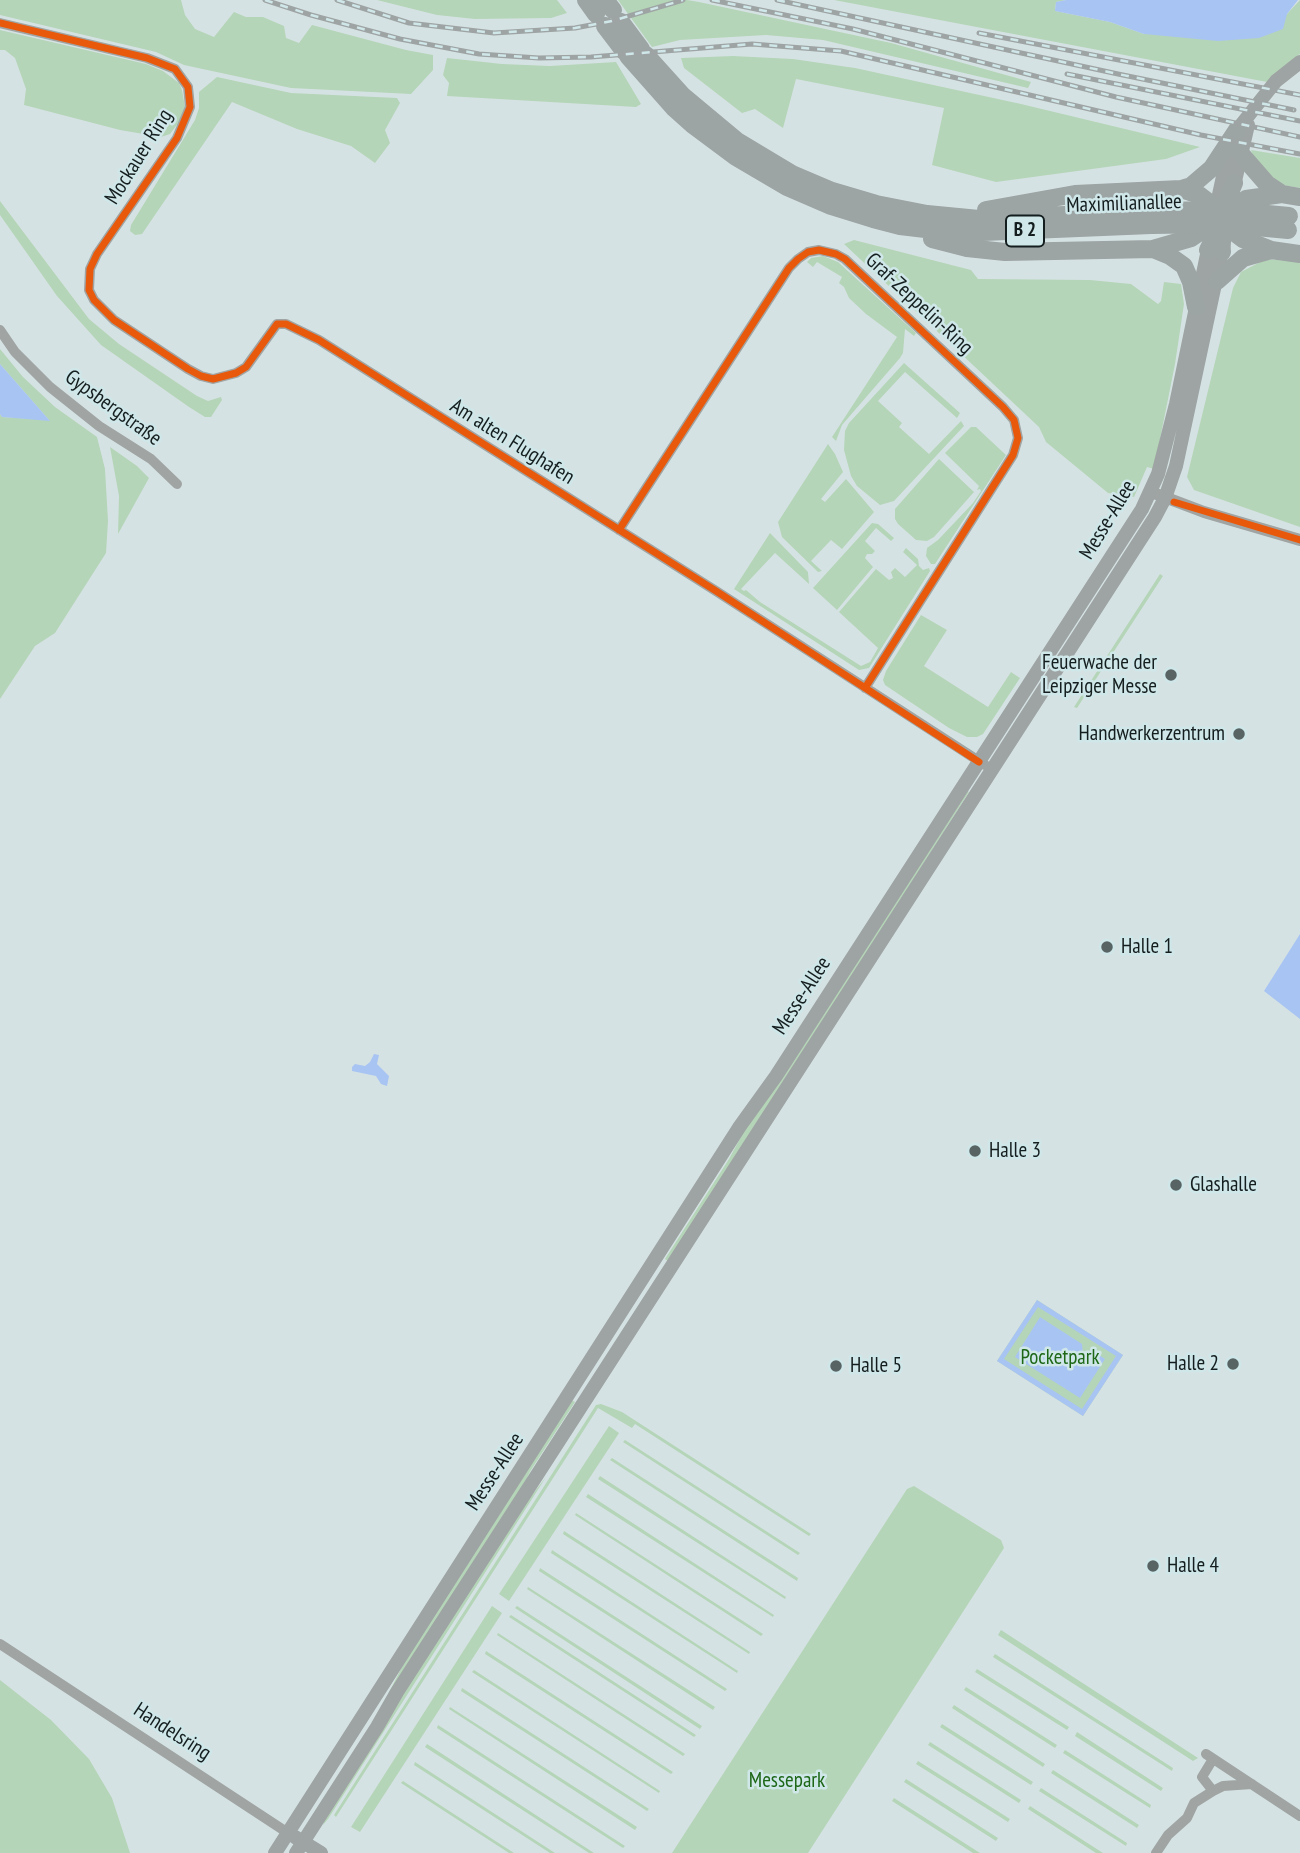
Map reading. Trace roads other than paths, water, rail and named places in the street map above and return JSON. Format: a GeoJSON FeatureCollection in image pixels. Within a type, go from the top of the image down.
{"type":"FeatureCollection","features":[{"type":"Feature","properties":{"kind":"highway","name":"Maximilianallee"},"geometry":{"type":"LineString","coordinates":[[604,12],[635,53],[656,89],[683,116],[736,157],[787,187],[831,206],[900,226],[959,233],[1150,218],[1224,224],[1294,224]]}},
{"type":"Feature","properties":{"kind":"highway","name":"B 2"},"geometry":{"type":"LineString","coordinates":[[635,53],[699,112],[737,141],[792,174],[832,191],[927,215],[979,219],[1150,218]]}},
{"type":"Feature","properties":{"kind":"highway"},"geometry":{"type":"LineString","coordinates":[[947,216],[1075,194],[1181,189],[1191,186],[1212,169],[1237,130]]}},
{"type":"Feature","properties":{"kind":"highway"},"geometry":{"type":"LineString","coordinates":[[1240,153],[1267,184],[1291,195]]}},
{"type":"Feature","properties":{"kind":"highway"},"geometry":{"type":"LineString","coordinates":[[1215,251],[1228,184]]}},
{"type":"Feature","properties":{"kind":"highway"},"geometry":{"type":"LineString","coordinates":[[1181,189],[1199,195],[1243,239],[1271,250],[1300,254]]}},
{"type":"Feature","properties":{"kind":"highway"},"geometry":{"type":"LineString","coordinates":[[900,226],[942,242],[1005,252],[1153,249],[1191,238],[1246,199],[1291,195]]}},
{"type":"Feature","properties":{"kind":"highway"},"geometry":{"type":"LineString","coordinates":[[1153,249],[1184,266],[1191,282],[1196,307]]}},
{"type":"Feature","properties":{"kind":"highway"},"geometry":{"type":"LineString","coordinates":[[1217,281],[1242,258],[1271,250]]}},
{"type":"Feature","properties":{"kind":"main road"},"geometry":{"type":"LineString","coordinates":[[1228,184],[1227,158],[1237,130],[1276,81],[1300,62]]}},
{"type":"Feature","properties":{"kind":"main road"},"geometry":{"type":"LineString","coordinates":[[1228,184],[1251,113]]}},
{"type":"Feature","properties":{"kind":"main road","name":"Messe-Allee"},"geometry":{"type":"LineString","coordinates":[[275,1853],[594,1354],[979,762],[1158,495],[1181,444],[1217,281],[1215,251]]}},
{"type":"Feature","properties":{"kind":"main road","name":"Messe-Allee"},"geometry":{"type":"LineString","coordinates":[[299,1847],[1156,517],[1158,495],[1196,307],[1215,251]]}},
{"type":"Feature","properties":{"kind":"main road","name":"Handelsring"},"geometry":{"type":"LineString","coordinates":[[288,1833],[299,1847],[321,1853]]}},
{"type":"Feature","properties":{"kind":"street","name":"Mockauer Ring"},"geometry":{"type":"LineString","coordinates":[[0,23],[165,64],[175,69],[188,87],[190,107],[177,138],[109,236]]}},
{"type":"Feature","properties":{"kind":"street","name":"Am alten Flughafen"},"geometry":{"type":"LineString","coordinates":[[109,236],[90,269],[89,290],[94,300],[114,320],[188,369],[214,379],[236,373],[246,367],[276,324],[286,324],[319,340],[992,770]]}},
{"type":"Feature","properties":{"kind":"street","name":"Graf-Zeppelin-Ring"},"geometry":{"type":"LineString","coordinates":[[619,530],[789,268],[808,252],[819,250],[845,259],[1003,407],[1014,420],[1018,438],[1013,455],[865,688]]}},
{"type":"Feature","properties":{"kind":"street","name":"Gypsbergstraße"},"geometry":{"type":"LineString","coordinates":[[0,330],[15,352],[58,394],[99,426],[151,459],[177,484]]}},
{"type":"Feature","properties":{"kind":"street"},"geometry":{"type":"LineString","coordinates":[[1158,495],[1217,516],[1300,540]]}},
{"type":"Feature","properties":{"kind":"street","name":"Handelsring"},"geometry":{"type":"LineString","coordinates":[[0,1644],[288,1833]]}},
{"type":"Feature","properties":{"kind":"street"},"geometry":{"type":"LineString","coordinates":[[1213,1791],[1202,1777],[1210,1757],[1300,1816]]}},
{"type":"Feature","properties":{"kind":"street"},"geometry":{"type":"LineString","coordinates":[[1156,1853],[1168,1835],[1191,1821],[1194,1803],[1223,1786],[1252,1784]]}},
{"type":"Feature","properties":{"kind":"water"},"geometry":{"type":"Polygon","coordinates":[[[1298,0],[1287,14],[1283,29],[1259,38],[1218,41],[1144,34],[1110,22],[1055,11],[1056,2],[1298,0]]]}},
{"type":"Feature","properties":{"kind":"water"},"geometry":{"type":"Polygon","coordinates":[[[0,364],[50,421],[2,417],[0,364]]]}},
{"type":"Feature","properties":{"kind":"water"},"geometry":{"type":"Polygon","coordinates":[[[1300,934],[1300,1019],[1264,991],[1300,934]]]}},
{"type":"Feature","properties":{"kind":"water"},"geometry":{"type":"Polygon","coordinates":[[[374,1054],[379,1055],[377,1064],[389,1076],[387,1086],[381,1084],[376,1076],[352,1071],[355,1064],[365,1066],[374,1054]]]}},
{"type":"Feature","properties":{"kind":"water"},"geometry":{"type":"Polygon","coordinates":[[[1037,1300],[1123,1355],[1083,1416],[997,1361],[1037,1300]],[[1038,1307],[1004,1359],[1082,1409],[1116,1356],[1038,1307]]]}},
{"type":"Feature","properties":{"kind":"water"},"geometry":{"type":"Polygon","coordinates":[[[1040,1317],[1082,1344],[1084,1366],[1089,1364],[1091,1350],[1105,1359],[1080,1398],[1015,1357],[1040,1317]]]}},
{"type":"Feature","properties":{"kind":"railway"},"geometry":{"type":"LineString","coordinates":[[265,0],[400,39],[479,54],[539,58],[591,57],[752,44],[841,51],[1201,135],[1300,154]]}},
{"type":"Feature","properties":{"kind":"railway"},"geometry":{"type":"LineString","coordinates":[[337,0],[409,23],[494,33],[575,28],[612,21],[683,0]]}},
{"type":"Feature","properties":{"kind":"railway"},"geometry":{"type":"LineString","coordinates":[[712,0],[853,29],[1116,97],[1300,137]]}},
{"type":"Feature","properties":{"kind":"railway"},"geometry":{"type":"LineString","coordinates":[[777,0],[1294,110]]}},
{"type":"Feature","properties":{"kind":"railway"},"geometry":{"type":"LineString","coordinates":[[979,33],[1300,95]]}},
{"type":"Feature","properties":{"kind":"railway"},"geometry":{"type":"LineString","coordinates":[[1067,74],[1300,121]]}},
{"type":"Feature","properties":{"kind":"place","name":"Feuerwache der Leipziger Messe"},"geometry":{"type":"Point","coordinates":[1171,675]}},
{"type":"Feature","properties":{"kind":"place","name":"Handwerkerzentrum"},"geometry":{"type":"Point","coordinates":[1239,734]}},
{"type":"Feature","properties":{"kind":"place","name":"Halle 1"},"geometry":{"type":"Point","coordinates":[1107,947]}},
{"type":"Feature","properties":{"kind":"place","name":"Halle 3"},"geometry":{"type":"Point","coordinates":[975,1151]}},
{"type":"Feature","properties":{"kind":"place","name":"Glashalle"},"geometry":{"type":"Point","coordinates":[1176,1185]}},
{"type":"Feature","properties":{"kind":"place","name":"Halle 2"},"geometry":{"type":"Point","coordinates":[1233,1364]}},
{"type":"Feature","properties":{"kind":"place","name":"Halle 5"},"geometry":{"type":"Point","coordinates":[836,1366]}},
{"type":"Feature","properties":{"kind":"place","name":"Halle 4"},"geometry":{"type":"Point","coordinates":[1153,1566]}},
{"type":"Feature","properties":{"kind":"park label","name":"Pocketpark"},"geometry":{"type":"Point","coordinates":[1060,1358]}},
{"type":"Feature","properties":{"kind":"park label","name":"Messepark"},"geometry":{"type":"Point","coordinates":[787,1781]}}]}
